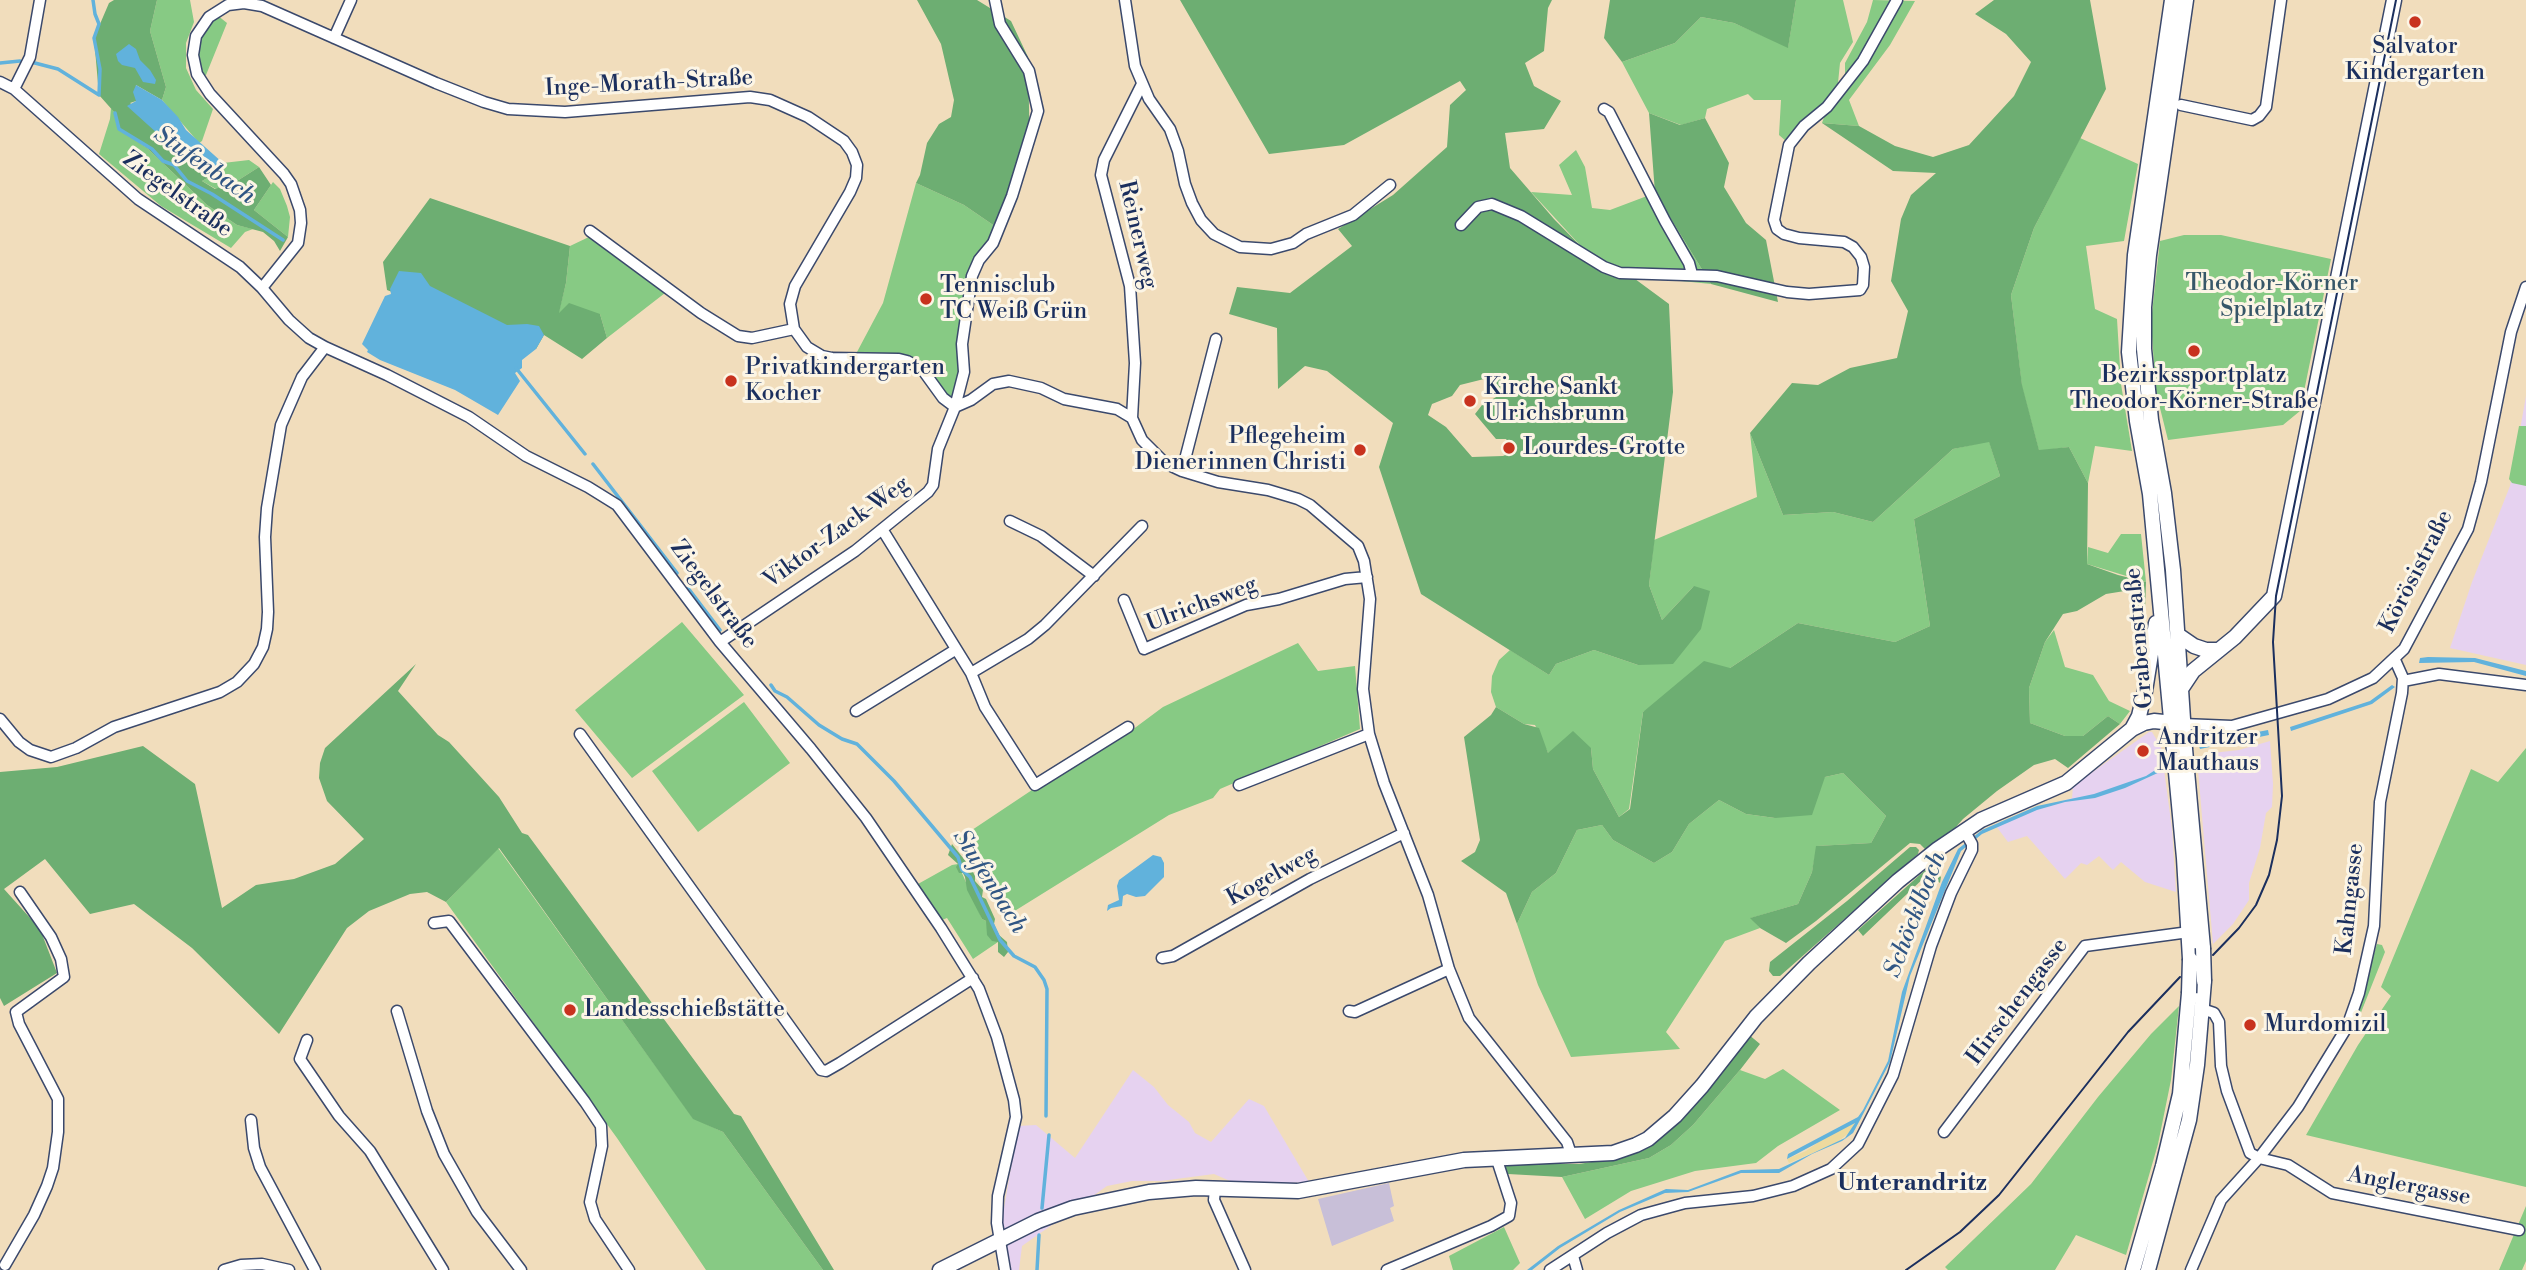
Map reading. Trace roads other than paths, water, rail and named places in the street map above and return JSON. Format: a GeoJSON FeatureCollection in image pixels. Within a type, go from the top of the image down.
{"type":"FeatureCollection","features":[{"type":"Feature","properties":{"kind":"main road","name":"Grabenstraße"},"geometry":{"type":"LineString","coordinates":[[2148,1270],[2189,1120],[2204,981],[2203,948],[2177,723],[2159,597],[2150,494],[2137,421],[2130,340],[2135,254],[2172,0]]}},
{"type":"Feature","properties":{"kind":"main road","name":"Grabenstraße"},"geometry":{"type":"LineString","coordinates":[[2133,1270],[2163,1166],[2180,1094],[2189,993],[2189,932],[2177,723],[2182,689],[2164,493],[2150,408],[2144,349],[2144,307],[2186,0]]}},
{"type":"Feature","properties":{"kind":"main road"},"geometry":{"type":"LineString","coordinates":[[2182,689],[2193,671],[2260,612],[2274,596],[2394,0]]}},
{"type":"Feature","properties":{"kind":"main road"},"geometry":{"type":"LineString","coordinates":[[2132,729],[2139,716],[2145,691],[2159,597]]}},
{"type":"Feature","properties":{"kind":"main road"},"geometry":{"type":"LineString","coordinates":[[2178,635],[2213,654]]}},
{"type":"Feature","properties":{"kind":"main road","name":"Körösistraße"},"geometry":{"type":"LineString","coordinates":[[940,1270],[1038,1221],[1088,1203],[1149,1192],[1215,1189],[1306,1190],[1439,1164],[1496,1157],[1613,1153],[1636,1145],[1661,1129],[1702,1086],[1756,1017],[1898,881],[1968,837],[2004,810],[2066,783],[2132,729],[2154,721],[2177,723]]}},
{"type":"Feature","properties":{"kind":"street"},"geometry":{"type":"LineString","coordinates":[[14,89],[30,57],[40,0]]}},
{"type":"Feature","properties":{"kind":"street"},"geometry":{"type":"LineString","coordinates":[[334,38],[351,0]]}},
{"type":"Feature","properties":{"kind":"street","name":"Viktor-Zack-Weg"},"geometry":{"type":"LineString","coordinates":[[720,642],[855,551],[931,489],[935,478],[937,449],[955,407],[964,372],[962,344],[972,276],[979,260],[993,243],[1012,196],[1038,111],[1029,70],[1000,24],[995,0]]}},
{"type":"Feature","properties":{"kind":"street"},"geometry":{"type":"LineString","coordinates":[[1125,0],[1135,66],[1142,84],[1170,129],[1185,184],[1201,220],[1214,234],[1240,247],[1271,249],[1293,243],[1306,234],[1353,215],[1390,185]]}},
{"type":"Feature","properties":{"kind":"street"},"geometry":{"type":"LineString","coordinates":[[1461,225],[1483,204],[1500,206],[1614,271],[1717,276],[1787,292],[1809,294],[1860,290],[1864,267],[1861,257],[1853,247],[1844,242],[1784,234],[1777,229],[1774,220],[1789,145],[1804,126],[1827,107],[1863,61],[1897,0]]}},
{"type":"Feature","properties":{"kind":"street"},"geometry":{"type":"LineString","coordinates":[[2181,105],[2252,120],[2259,116],[2266,107],[2281,0]]}},
{"type":"Feature","properties":{"kind":"street","name":"Inge-Morath-Straße"},"geometry":{"type":"LineString","coordinates":[[262,288],[298,243],[302,223],[298,199],[291,184],[205,87],[197,74],[193,55],[196,36],[214,13],[234,4],[263,3],[334,38],[468,96],[508,108],[565,112],[751,97],[770,100],[808,117],[845,141],[857,165],[856,178],[795,286],[790,303],[794,329]]}},
{"type":"Feature","properties":{"kind":"street","name":"Ziegelstraße"},"geometry":{"type":"LineString","coordinates":[[0,82],[14,89],[138,199],[224,255],[262,288],[289,320],[309,338],[469,417],[526,456],[617,505],[720,642],[866,818],[974,978],[995,1028],[1016,1117],[998,1195],[997,1223],[1005,1270]]}},
{"type":"Feature","properties":{"kind":"street","name":"Reinerweg"},"geometry":{"type":"LineString","coordinates":[[1132,418],[1135,363],[1130,286],[1101,175],[1104,160],[1142,84]]}},
{"type":"Feature","properties":{"kind":"street"},"geometry":{"type":"LineString","coordinates":[[1604,109],[1609,113],[1689,263],[1692,274]]}},
{"type":"Feature","properties":{"kind":"street"},"geometry":{"type":"LineString","coordinates":[[590,231],[701,313],[738,336],[752,338],[794,329],[807,347],[822,356],[899,359],[916,365],[943,398],[955,407],[971,400],[996,382],[1015,381],[1041,388],[1064,399],[1117,409],[1132,418],[1142,440],[1165,463],[1219,482],[1268,490],[1306,502],[1358,546],[1370,598],[1363,689],[1369,734],[1384,783],[1428,895],[1449,970],[1469,1018],[1567,1142],[1571,1154]]}},
{"type":"Feature","properties":{"kind":"street","name":"Körösistraße"},"geometry":{"type":"LineString","coordinates":[[2177,723],[2232,726],[2307,706],[2373,678],[2404,649],[2468,529],[2481,482],[2511,332],[2525,290]]}},
{"type":"Feature","properties":{"kind":"street"},"geometry":{"type":"LineString","coordinates":[[1182,471],[1216,339]]}},
{"type":"Feature","properties":{"kind":"street"},"geometry":{"type":"LineString","coordinates":[[0,719],[30,750],[51,757],[76,748],[114,727],[220,692],[237,682],[254,664],[263,647],[267,629],[265,537],[267,508],[281,425],[302,377],[325,347]]}},
{"type":"Feature","properties":{"kind":"street"},"geometry":{"type":"LineString","coordinates":[[1010,521],[1041,536],[1094,576]]}},
{"type":"Feature","properties":{"kind":"street"},"geometry":{"type":"LineString","coordinates":[[971,673],[1028,639],[1142,526]]}},
{"type":"Feature","properties":{"kind":"street"},"geometry":{"type":"LineString","coordinates":[[882,529],[971,673],[985,707],[1035,785],[1128,727]]}},
{"type":"Feature","properties":{"kind":"street","name":"Ulrichsweg"},"geometry":{"type":"LineString","coordinates":[[1124,600],[1143,649],[1246,605],[1345,579],[1367,577]]}},
{"type":"Feature","properties":{"kind":"street"},"geometry":{"type":"LineString","coordinates":[[856,711],[956,650]]}},
{"type":"Feature","properties":{"kind":"street"},"geometry":{"type":"LineString","coordinates":[[2395,660],[2402,676],[2439,674],[2526,685]]}},
{"type":"Feature","properties":{"kind":"street","name":"Kahngasse"},"geometry":{"type":"LineString","coordinates":[[2192,1270],[2221,1200],[2259,1158],[2298,1107],[2347,1027],[2359,993],[2374,926],[2380,802],[2402,676]]}},
{"type":"Feature","properties":{"kind":"street"},"geometry":{"type":"LineString","coordinates":[[580,734],[821,1070],[826,1071],[833,1067],[974,978]]}},
{"type":"Feature","properties":{"kind":"street"},"geometry":{"type":"LineString","coordinates":[[1239,785],[1369,734]]}},
{"type":"Feature","properties":{"kind":"street","name":"Kogelweg"},"geometry":{"type":"LineString","coordinates":[[1162,958],[1172,956],[1310,879],[1404,833]]}},
{"type":"Feature","properties":{"kind":"street"},"geometry":{"type":"LineString","coordinates":[[1550,1270],[1607,1233],[1641,1215],[1685,1203],[1753,1196],[1793,1186],[1831,1169],[1858,1144],[1894,1075],[1931,946],[1951,893],[1971,852],[1968,837]]}},
{"type":"Feature","properties":{"kind":"street"},"geometry":{"type":"LineString","coordinates":[[7,1267],[47,1186],[53,1168],[58,1132],[58,1099],[19,1024],[16,1012],[64,977],[61,960],[51,937],[20,892]]}},
{"type":"Feature","properties":{"kind":"street"},"geometry":{"type":"LineString","coordinates":[[434,923],[449,920],[601,1126],[602,1146],[590,1202],[595,1219],[629,1270]]}},
{"type":"Feature","properties":{"kind":"street","name":"Hirschengasse"},"geometry":{"type":"LineString","coordinates":[[1944,1132],[2085,946],[2189,932]]}},
{"type":"Feature","properties":{"kind":"street"},"geometry":{"type":"LineString","coordinates":[[1349,1011],[1355,1012],[1449,970]]}},
{"type":"Feature","properties":{"kind":"street"},"geometry":{"type":"LineString","coordinates":[[2202,1009],[2214,1013],[2219,1022],[2221,1066],[2227,1091],[2250,1153],[2259,1158]]}},
{"type":"Feature","properties":{"kind":"street"},"geometry":{"type":"LineString","coordinates":[[397,1011],[427,1111],[444,1154],[477,1212],[521,1270]]}},
{"type":"Feature","properties":{"kind":"street"},"geometry":{"type":"LineString","coordinates":[[307,1040],[300,1059],[339,1116],[370,1151],[443,1270]]}},
{"type":"Feature","properties":{"kind":"street"},"geometry":{"type":"LineString","coordinates":[[251,1120],[254,1148],[260,1167],[315,1270]]}},
{"type":"Feature","properties":{"kind":"street"},"geometry":{"type":"LineString","coordinates":[[1387,1270],[1491,1226],[1508,1216],[1511,1203],[1496,1157]]}},
{"type":"Feature","properties":{"kind":"street","name":"Anglergasse"},"geometry":{"type":"LineString","coordinates":[[2259,1158],[2288,1165],[2332,1193],[2519,1230]]}},
{"type":"Feature","properties":{"kind":"street"},"geometry":{"type":"LineString","coordinates":[[1215,1189],[1214,1200],[1245,1270]]}},
{"type":"Feature","properties":{"kind":"street"},"geometry":{"type":"LineString","coordinates":[[1573,1256],[1577,1270]]}},
{"type":"Feature","properties":{"kind":"street"},"geometry":{"type":"LineString","coordinates":[[223,1270],[241,1265],[262,1264],[289,1270]]}},
{"type":"Feature","properties":{"kind":"water"},"geometry":{"type":"Polygon","coordinates":[[[129,44],[136,49],[140,60],[150,70],[156,80],[155,84],[143,82],[135,68],[122,65],[118,61],[116,54],[129,44]]]}},
{"type":"Feature","properties":{"kind":"water"},"geometry":{"type":"Polygon","coordinates":[[[136,85],[162,100],[186,130],[223,163],[216,173],[210,171],[208,162],[199,151],[191,154],[168,143],[127,106],[136,101],[133,92],[136,85]]]}},
{"type":"Feature","properties":{"kind":"water"},"geometry":{"type":"Polygon","coordinates":[[[399,271],[421,273],[430,286],[507,325],[539,326],[544,335],[536,349],[522,360],[522,368],[515,373],[520,381],[498,415],[455,390],[380,360],[367,352],[362,344],[385,296],[391,294],[390,289],[399,271]]]}},
{"type":"Feature","properties":{"kind":"water"},"geometry":{"type":"Polygon","coordinates":[[[2420,658],[2475,658],[2526,671],[2526,676],[2474,662],[2419,663],[2420,658]]]}},
{"type":"Feature","properties":{"kind":"water"},"geometry":{"type":"Polygon","coordinates":[[[2392,685],[2395,687],[2372,704],[2291,731],[2290,727],[2370,701],[2392,685]]]}},
{"type":"Feature","properties":{"kind":"water"},"geometry":{"type":"Polygon","coordinates":[[[2268,730],[2269,735],[2200,749],[2199,746],[2200,743],[2268,730]]]}},
{"type":"Feature","properties":{"kind":"water","name":"Schöcklbach"},"geometry":{"type":"Polygon","coordinates":[[[2160,767],[2162,771],[2125,788],[2095,798],[2065,802],[2037,810],[1982,834],[1961,851],[1910,976],[1890,1062],[1853,1133],[1842,1141],[1779,1173],[1741,1173],[1688,1192],[1665,1193],[1620,1212],[1560,1248],[1532,1270],[1527,1270],[1558,1246],[1619,1210],[1666,1189],[1688,1190],[1741,1170],[1779,1169],[1845,1138],[1855,1123],[1787,1159],[1788,1154],[1858,1117],[1863,1110],[1888,1061],[1902,992],[1942,882],[1958,849],[1982,830],[2037,806],[2094,794],[2146,776],[2160,767]]]}},
{"type":"Feature","properties":{"kind":"water"},"geometry":{"type":"Polygon","coordinates":[[[1153,855],[1161,857],[1164,863],[1164,877],[1145,896],[1127,894],[1123,896],[1122,906],[1107,911],[1108,905],[1119,900],[1119,880],[1153,855]]]}},
{"type":"Feature","properties":{"kind":"waterway"},"geometry":{"type":"LineString","coordinates":[[93,0],[99,24],[94,38],[100,69],[99,95]]}},
{"type":"Feature","properties":{"kind":"waterway","name":"Stufenbach"},"geometry":{"type":"LineString","coordinates":[[0,63],[20,61]]}},
{"type":"Feature","properties":{"kind":"waterway","name":"Stufenbach"},"geometry":{"type":"LineString","coordinates":[[31,62],[58,69],[99,95]]}},
{"type":"Feature","properties":{"kind":"waterway","name":"Stufenbach"},"geometry":{"type":"LineString","coordinates":[[115,113],[119,129],[152,149],[163,161],[174,165],[187,181],[283,240]]}},
{"type":"Feature","properties":{"kind":"waterway","name":"Stufenbach"},"geometry":{"type":"LineString","coordinates":[[516,368],[585,454]]}},
{"type":"Feature","properties":{"kind":"waterway","name":"Stufenbach"},"geometry":{"type":"LineString","coordinates":[[593,464],[677,573]]}},
{"type":"Feature","properties":{"kind":"waterway","name":"Stufenbach"},"geometry":{"type":"LineString","coordinates":[[688,588],[720,630]]}},
{"type":"Feature","properties":{"kind":"waterway","name":"Stufenbach"},"geometry":{"type":"LineString","coordinates":[[771,685],[819,725],[842,739],[857,744],[894,781],[958,857],[962,870],[970,877],[1000,940],[1014,956],[1035,967],[1044,980],[1047,989],[1046,1116]]}},
{"type":"Feature","properties":{"kind":"waterway","name":"Stufenbach"},"geometry":{"type":"LineString","coordinates":[[1042,1208],[1049,1135]]}},
{"type":"Feature","properties":{"kind":"waterway","name":"Stufenbach"},"geometry":{"type":"LineString","coordinates":[[1037,1270],[1039,1235]]}},
{"type":"Feature","properties":{"kind":"tram line"},"geometry":{"type":"LineString","coordinates":[[2213,955],[2239,928],[2256,905],[2269,875],[2277,840],[2282,796],[2273,642],[2276,596],[2396,0]]}},
{"type":"Feature","properties":{"kind":"tram line"},"geometry":{"type":"LineString","coordinates":[[1906,1270],[1960,1232],[1999,1195],[2128,1032],[2180,977]]}},
{"type":"Feature","properties":{"kind":"place","name":"Salvator Kindergarten"},"geometry":{"type":"Point","coordinates":[2415,22]}},
{"type":"Feature","properties":{"kind":"place","name":"Tennisclub TC Weiß Grün"},"geometry":{"type":"Point","coordinates":[926,299]}},
{"type":"Feature","properties":{"kind":"place","name":"Bezirkssportplatz Theodor-Körner-Straße"},"geometry":{"type":"Point","coordinates":[2194,351]}},
{"type":"Feature","properties":{"kind":"place","name":"Privatkindergarten Kocher"},"geometry":{"type":"Point","coordinates":[731,381]}},
{"type":"Feature","properties":{"kind":"place","name":"Kirche Sankt Ulrichsbrunn"},"geometry":{"type":"Point","coordinates":[1470,401]}},
{"type":"Feature","properties":{"kind":"place","name":"Lourdes-Grotte"},"geometry":{"type":"Point","coordinates":[1509,448]}},
{"type":"Feature","properties":{"kind":"place","name":"Pflegeheim Dienerinnen Christi"},"geometry":{"type":"Point","coordinates":[1360,450]}},
{"type":"Feature","properties":{"kind":"place","name":"Andritzer Mauthaus"},"geometry":{"type":"Point","coordinates":[2143,751]}},
{"type":"Feature","properties":{"kind":"place","name":"Landesschießstätte"},"geometry":{"type":"Point","coordinates":[570,1010]}},
{"type":"Feature","properties":{"kind":"place","name":"Murdomizil"},"geometry":{"type":"Point","coordinates":[2250,1025]}},
{"type":"Feature","properties":{"kind":"district","name":"Unterandritz"},"geometry":{"type":"Point","coordinates":[1912,1184]}},
{"type":"Feature","properties":{"kind":"park label","name":"Theodor-Körner Spielplatz"},"geometry":{"type":"Point","coordinates":[2272,297]}}]}
